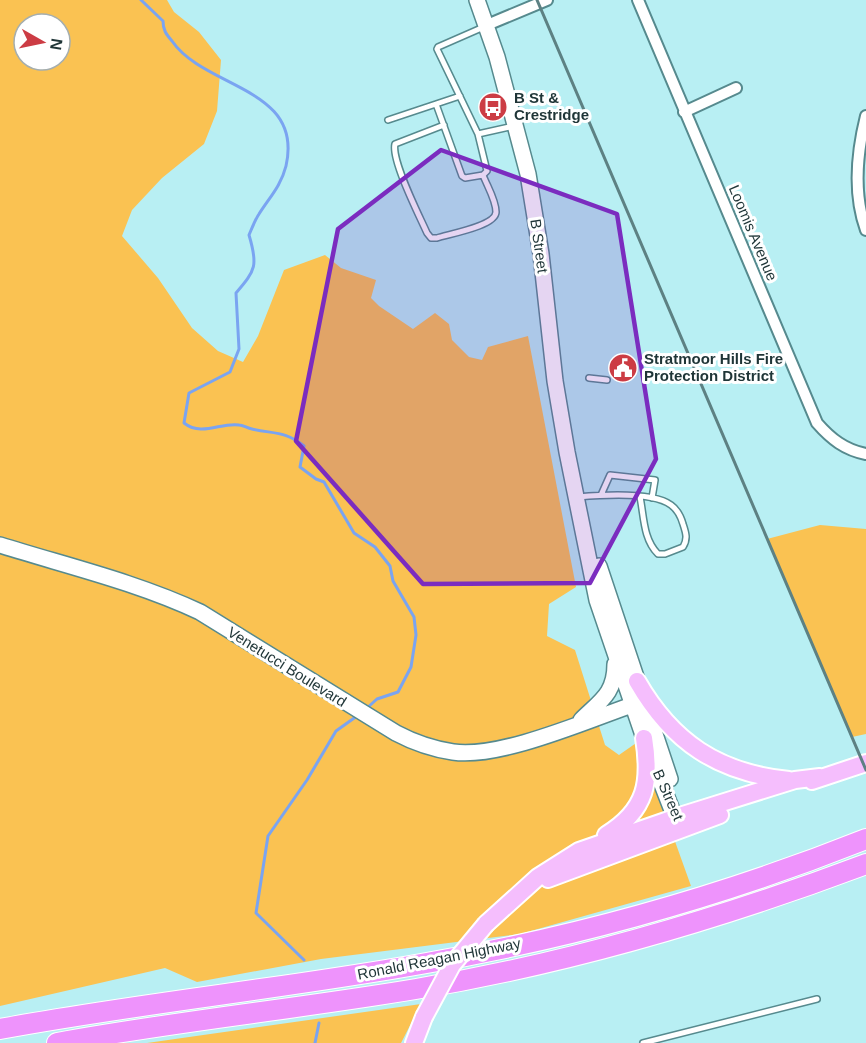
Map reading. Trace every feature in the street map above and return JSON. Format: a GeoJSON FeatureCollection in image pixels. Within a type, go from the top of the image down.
{"type":"FeatureCollection","features":[{"type":"Feature","properties":{"kind":"highway","name":"Ronald Reagan Highway"},"geometry":{"type":"LineString","coordinates":[[0,1029],[122,1007],[352,976],[491,951],[582,930],[680,903],[782,870],[866,839]]}},
{"type":"Feature","properties":{"kind":"highway","name":"Ronald Reagan Highway"},"geometry":{"type":"LineString","coordinates":[[57,1043],[417,989],[553,961],[744,908],[866,864]]}},
{"type":"Feature","properties":{"kind":"main road","name":"B Street"},"geometry":{"type":"LineString","coordinates":[[477,0],[487,25],[516,126],[538,230],[555,381],[597,600],[644,738],[680,820]]}},
{"type":"Feature","properties":{"kind":"main road","name":"B Street"},"geometry":{"type":"LineString","coordinates":[[576,497],[680,820]]}},
{"type":"Feature","properties":{"kind":"main road","name":"Venetucci Boulevard"},"geometry":{"type":"LineString","coordinates":[[0,545],[140,587],[172,599],[200,612],[396,733],[413,742],[454,753],[514,746],[632,705]]}},
{"type":"Feature","properties":{"kind":"main road","name":"Venetucci Boulevard"},"geometry":{"type":"LineString","coordinates":[[576,724],[609,694],[615,677],[615,655]]}},
{"type":"Feature","properties":{"kind":"main road"},"geometry":{"type":"LineString","coordinates":[[637,681],[646,698],[666,724],[700,752],[725,765],[751,774],[795,780]]}},
{"type":"Feature","properties":{"kind":"main road"},"geometry":{"type":"LineString","coordinates":[[414,1043],[423,1017],[452,965],[486,924],[551,867],[614,830],[638,806],[648,778],[644,738]]}},
{"type":"Feature","properties":{"kind":"main road"},"geometry":{"type":"LineString","coordinates":[[520,894],[554,876],[680,820],[795,780],[820,777],[866,764]]}},
{"type":"Feature","properties":{"kind":"main road"},"geometry":{"type":"LineString","coordinates":[[579,851],[680,820],[799,788],[820,777]]}},
{"type":"Feature","properties":{"kind":"street"},"geometry":{"type":"LineString","coordinates":[[487,25],[547,0]]}},
{"type":"Feature","properties":{"kind":"street","name":"Loomis Avenue"},"geometry":{"type":"LineString","coordinates":[[638,0],[818,423],[831,439],[866,454]]}},
{"type":"Feature","properties":{"kind":"street"},"geometry":{"type":"LineString","coordinates":[[684,112],[736,88]]}},
{"type":"Feature","properties":{"kind":"street"},"geometry":{"type":"LineString","coordinates":[[866,116],[857,187],[866,230]]}},
{"type":"Feature","properties":{"kind":"lane"},"geometry":{"type":"LineString","coordinates":[[436,104],[462,176],[468,178],[483,175],[487,171],[478,134],[438,47],[487,25]]}},
{"type":"Feature","properties":{"kind":"lane"},"geometry":{"type":"LineString","coordinates":[[388,120],[460,96]]}},
{"type":"Feature","properties":{"kind":"lane"},"geometry":{"type":"LineString","coordinates":[[444,125],[395,144],[394,149],[400,170],[431,238],[479,226],[495,217],[494,204],[483,175]]}},
{"type":"Feature","properties":{"kind":"lane"},"geometry":{"type":"LineString","coordinates":[[478,134],[516,126]]}},
{"type":"Feature","properties":{"kind":"lane"},"geometry":{"type":"LineString","coordinates":[[589,378],[607,380]]}},
{"type":"Feature","properties":{"kind":"lane"},"geometry":{"type":"LineString","coordinates":[[602,495],[610,475],[655,480],[652,498]]}},
{"type":"Feature","properties":{"kind":"lane"},"geometry":{"type":"LineString","coordinates":[[576,497],[602,495],[640,497],[652,498],[665,501],[674,506],[681,516],[686,537],[683,547],[658,554],[651,547],[640,497]]}},
{"type":"Feature","properties":{"kind":"lane"},"geometry":{"type":"LineString","coordinates":[[643,1043],[817,999]]}},
{"type":"Feature","properties":{"kind":"highlighted area"},"geometry":{"type":"Polygon","coordinates":[[[441,150],[617,214],[656,459],[590,583],[423,584],[296,441],[338,229],[441,150]]]}},
{"type":"Feature","properties":{"kind":"shaded area"},"geometry":{"type":"Polygon","coordinates":[[[0,0],[167,0],[174,12],[199,32],[221,60],[217,111],[204,144],[162,178],[132,210],[122,236],[158,278],[192,328],[218,351],[243,362],[258,336],[284,270],[325,255],[341,268],[376,280],[371,298],[413,329],[435,313],[449,324],[452,340],[469,357],[482,360],[488,347],[528,336],[576,587],[549,604],[547,636],[575,650],[605,745],[619,755],[639,741],[691,886],[520,934],[321,959],[197,982],[165,968],[0,1006],[0,0]]]}},
{"type":"Feature","properties":{"kind":"shaded area"},"geometry":{"type":"Polygon","coordinates":[[[820,525],[866,529],[866,734],[852,737],[767,539],[820,525]]]}},
{"type":"Feature","properties":{"kind":"shaded area"},"geometry":{"type":"Polygon","coordinates":[[[421,1004],[401,1043],[147,1043],[421,1004]]]}},
{"type":"Feature","properties":{"kind":"waterway"},"geometry":{"type":"LineString","coordinates":[[141,0],[163,21],[167,34],[187,57],[267,104],[280,120],[288,140],[284,173],[249,235],[254,253],[253,267],[248,278],[236,293],[239,349],[230,372],[189,393],[184,423],[198,429],[241,425],[285,435],[298,441],[304,446],[300,467],[324,482],[354,533],[375,547],[390,566],[393,581],[414,617],[416,635],[411,667],[398,692],[377,699],[367,708]]}},
{"type":"Feature","properties":{"kind":"waterway"},"geometry":{"type":"LineString","coordinates":[[304,960],[256,913],[268,836],[307,780],[336,731],[357,716]]}},
{"type":"Feature","properties":{"kind":"waterway"},"geometry":{"type":"LineString","coordinates":[[315,1043],[319,1023]]}},
{"type":"Feature","properties":{"kind":"railway"},"geometry":{"type":"LineString","coordinates":[[537,0],[866,770]]}},
{"type":"Feature","properties":{"kind":"place","name":"B St & Crestridge"},"geometry":{"type":"Point","coordinates":[493,107]}},
{"type":"Feature","properties":{"kind":"place","name":"Stratmoor Hills Fire Protection District"},"geometry":{"type":"Point","coordinates":[623,368]}}]}
